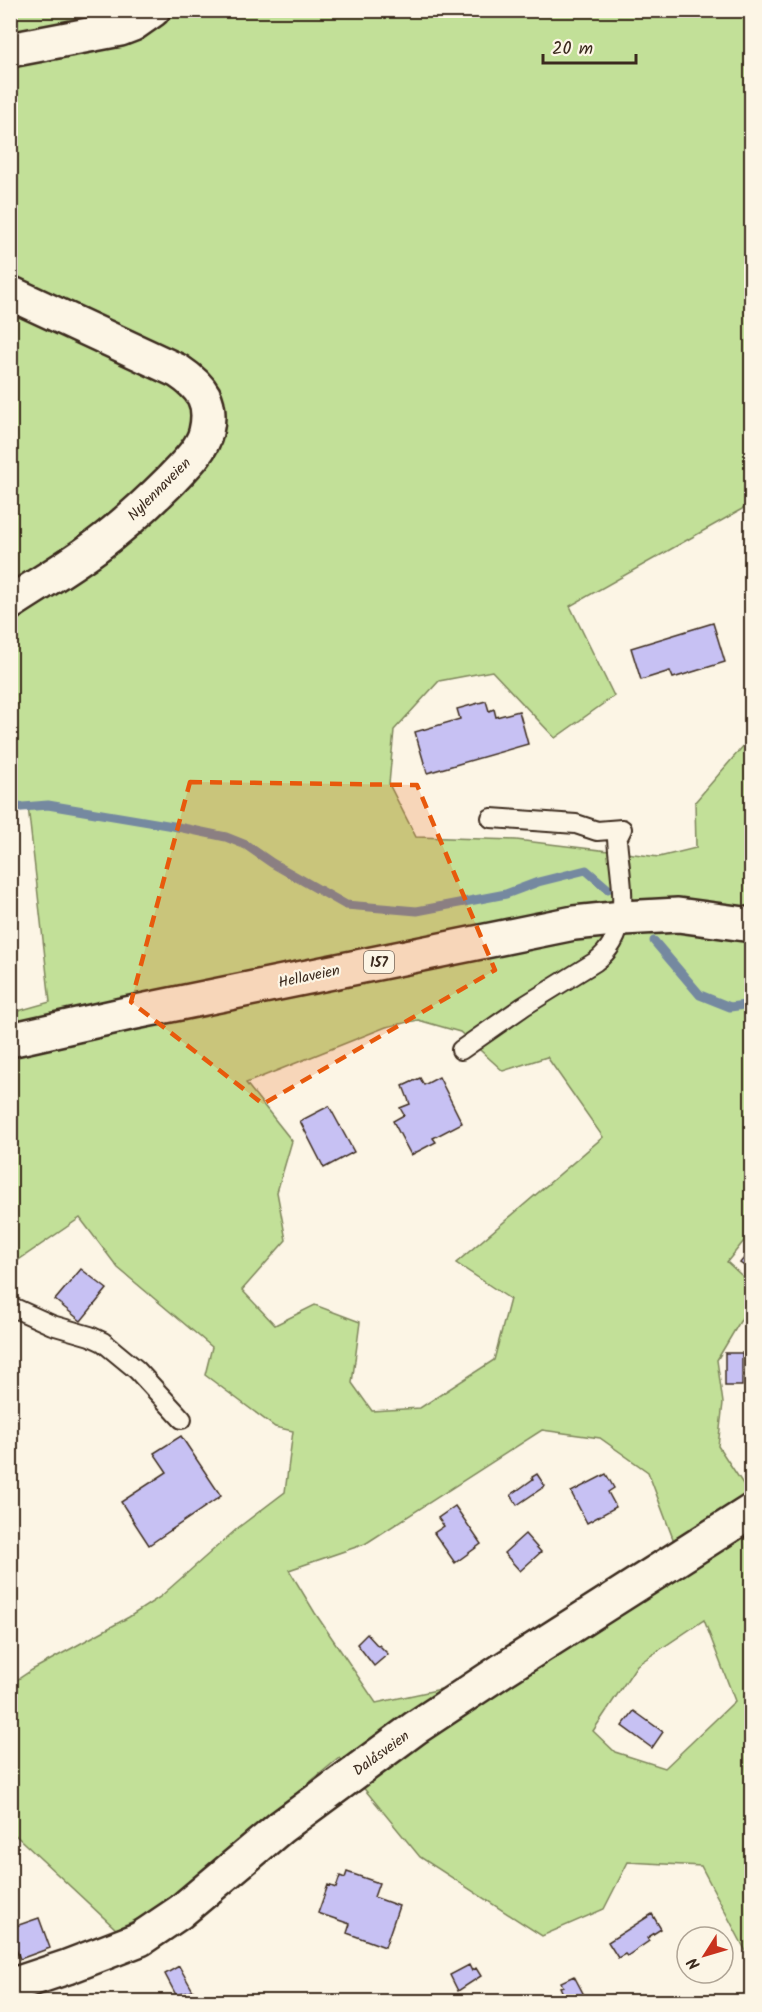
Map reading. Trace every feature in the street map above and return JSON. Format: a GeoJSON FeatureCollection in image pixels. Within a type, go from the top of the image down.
{"type":"FeatureCollection","features":[{"type":"Feature","properties":{"kind":"street"},"geometry":{"type":"LineString","coordinates":[[10,50],[120,29],[133,24],[153,10]]}},
{"type":"Feature","properties":{"kind":"street","name":"Nylennaveien"},"geometry":{"type":"LineString","coordinates":[[10,293],[178,371],[196,383],[203,393],[207,410],[206,433],[201,444],[183,468],[151,500],[95,547],[10,603]]}},
{"type":"Feature","properties":{"kind":"street","name":"Hellaveien"},"geometry":{"type":"LineString","coordinates":[[10,1040],[424,952],[574,923],[678,915],[752,925]]}},
{"type":"Feature","properties":{"kind":"street","name":"Dalåsveien"},"geometry":{"type":"LineString","coordinates":[[10,1986],[140,1939],[180,1912],[281,1827],[415,1728],[752,1511]]}},
{"type":"Feature","properties":{"kind":"lane"},"geometry":{"type":"LineString","coordinates":[[461,1050],[524,1006],[603,956],[616,939],[623,918],[617,839],[621,829],[597,831],[576,824],[491,818]]}},
{"type":"Feature","properties":{"kind":"lane"},"geometry":{"type":"LineString","coordinates":[[10,1306],[52,1325],[103,1342],[137,1370],[182,1419]]}},
{"type":"Feature","properties":{"kind":"highlighted area"},"geometry":{"type":"Polygon","coordinates":[[[190,782],[417,785],[495,970],[263,1104],[131,1002],[190,782]]]}},
{"type":"Feature","properties":{"kind":"green space"},"geometry":{"type":"Polygon","coordinates":[[[10,11],[751,11],[751,504],[570,606],[614,696],[555,738],[492,671],[439,681],[394,730],[389,784],[416,837],[516,840],[659,857],[696,848],[695,802],[751,737],[752,1231],[727,1262],[751,1284],[751,1303],[717,1360],[723,1403],[718,1446],[751,1496],[751,1961],[735,1931],[735,1925],[732,1925],[701,1866],[628,1862],[604,1909],[542,1936],[420,1857],[339,1758],[153,1912],[116,1929],[11,1831],[11,1684],[160,1597],[239,1527],[285,1492],[293,1431],[275,1427],[205,1375],[212,1347],[118,1268],[80,1218],[11,1265],[11,1013],[50,1002],[28,806],[10,809],[10,11]],[[418,1020],[386,1027],[246,1083],[292,1141],[277,1192],[286,1240],[242,1290],[275,1325],[315,1305],[360,1322],[352,1383],[372,1411],[420,1408],[494,1360],[510,1299],[456,1263],[603,1137],[547,1057],[503,1071],[460,1032],[418,1020]],[[542,1430],[365,1544],[289,1570],[376,1703],[455,1686],[684,1568],[648,1472],[600,1438],[542,1430]],[[704,1620],[637,1665],[593,1731],[615,1752],[665,1768],[735,1701],[704,1620]]]}},
{"type":"Feature","properties":{"kind":"building"},"geometry":{"type":"Polygon","coordinates":[[[713,623],[725,662],[673,678],[670,671],[641,680],[631,648],[713,623]]]}},
{"type":"Feature","properties":{"kind":"building"},"geometry":{"type":"Polygon","coordinates":[[[486,701],[489,711],[494,709],[496,717],[519,711],[528,744],[427,773],[415,732],[460,719],[457,709],[486,701]]]}},
{"type":"Feature","properties":{"kind":"building"},"geometry":{"type":"Polygon","coordinates":[[[439,1077],[462,1123],[433,1138],[436,1142],[411,1155],[393,1121],[404,1115],[400,1108],[410,1104],[403,1086],[420,1078],[424,1085],[439,1077]]]}},
{"type":"Feature","properties":{"kind":"building"},"geometry":{"type":"Polygon","coordinates":[[[329,1106],[354,1152],[324,1168],[300,1121],[329,1106]]]}},
{"type":"Feature","properties":{"kind":"building"},"geometry":{"type":"Polygon","coordinates":[[[752,1248],[752,1271],[740,1263],[752,1248]]]}},
{"type":"Feature","properties":{"kind":"building"},"geometry":{"type":"Polygon","coordinates":[[[81,1269],[107,1289],[81,1321],[55,1300],[81,1269]]]}},
{"type":"Feature","properties":{"kind":"building"},"geometry":{"type":"Polygon","coordinates":[[[725,1353],[742,1353],[742,1386],[725,1386],[725,1353]]]}},
{"type":"Feature","properties":{"kind":"building"},"geometry":{"type":"Polygon","coordinates":[[[181,1436],[221,1496],[149,1545],[121,1502],[167,1472],[154,1453],[181,1436]]]}},
{"type":"Feature","properties":{"kind":"building"},"geometry":{"type":"Polygon","coordinates":[[[537,1474],[545,1486],[517,1505],[511,1495],[537,1474]]]}},
{"type":"Feature","properties":{"kind":"building"},"geometry":{"type":"Polygon","coordinates":[[[606,1474],[614,1488],[608,1492],[616,1507],[587,1523],[571,1492],[606,1474]]]}},
{"type":"Feature","properties":{"kind":"building"},"geometry":{"type":"Polygon","coordinates":[[[455,1506],[481,1544],[455,1563],[434,1533],[444,1526],[438,1518],[455,1506]]]}},
{"type":"Feature","properties":{"kind":"building"},"geometry":{"type":"Polygon","coordinates":[[[525,1534],[541,1552],[520,1571],[504,1553],[525,1534]]]}},
{"type":"Feature","properties":{"kind":"building"},"geometry":{"type":"Polygon","coordinates":[[[367,1634],[388,1654],[374,1666],[357,1644],[367,1634]]]}},
{"type":"Feature","properties":{"kind":"building"},"geometry":{"type":"Polygon","coordinates":[[[634,1711],[663,1732],[652,1748],[622,1726],[634,1711]]]}},
{"type":"Feature","properties":{"kind":"building"},"geometry":{"type":"Polygon","coordinates":[[[347,1872],[379,1883],[374,1897],[399,1906],[385,1947],[347,1933],[350,1924],[318,1913],[328,1885],[336,1888],[340,1876],[345,1878],[347,1872]]]}},
{"type":"Feature","properties":{"kind":"building"},"geometry":{"type":"Polygon","coordinates":[[[652,1914],[661,1929],[647,1938],[649,1941],[627,1956],[625,1954],[618,1958],[608,1942],[652,1914]]]}},
{"type":"Feature","properties":{"kind":"building"},"geometry":{"type":"Polygon","coordinates":[[[39,1918],[50,1948],[20,1959],[10,1935],[10,1928],[39,1918]]]}},
{"type":"Feature","properties":{"kind":"building"},"geometry":{"type":"Polygon","coordinates":[[[469,1965],[472,1971],[476,1968],[481,1976],[458,1991],[450,1975],[469,1965]]]}},
{"type":"Feature","properties":{"kind":"building"},"geometry":{"type":"Polygon","coordinates":[[[179,1966],[193,1991],[176,1995],[165,1974],[179,1966]]]}},
{"type":"Feature","properties":{"kind":"building"},"geometry":{"type":"Polygon","coordinates":[[[574,1976],[585,1997],[576,2002],[567,2002],[560,1987],[563,1986],[561,1982],[574,1976]]]}},
{"type":"Feature","properties":{"kind":"waterway"},"geometry":{"type":"LineString","coordinates":[[10,808],[48,805],[226,837],[246,845],[272,863],[346,905],[417,911],[506,894],[538,882],[586,870],[608,889]]}},
{"type":"Feature","properties":{"kind":"waterway"},"geometry":{"type":"LineString","coordinates":[[654,941],[700,995],[730,1007],[752,1004]]}}]}
